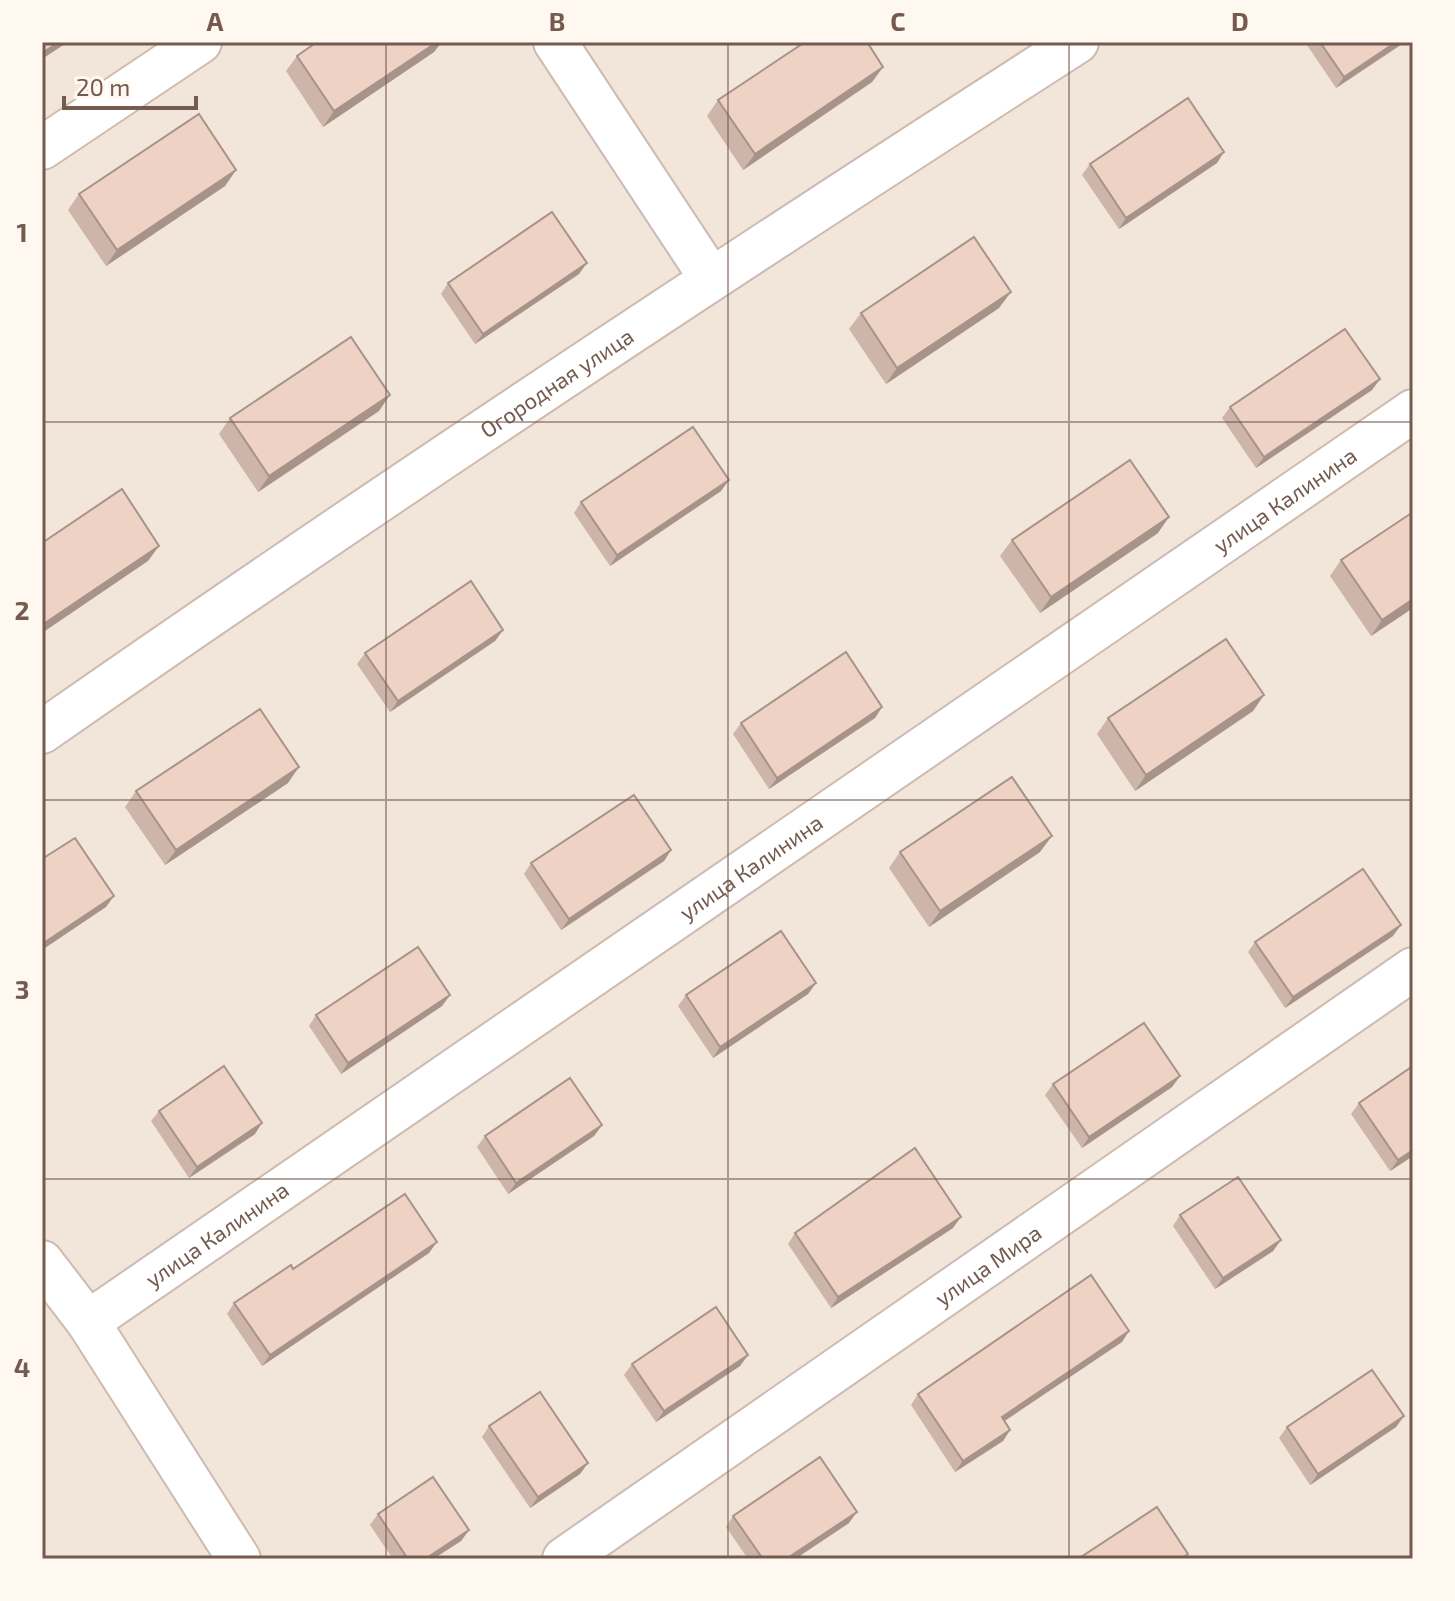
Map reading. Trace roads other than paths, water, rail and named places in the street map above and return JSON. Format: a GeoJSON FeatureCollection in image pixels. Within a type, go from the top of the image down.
{"type":"FeatureCollection","features":[{"type":"Feature","properties":{"kind":"street"},"geometry":{"type":"LineString","coordinates":[[42,148],[200,42]]}},
{"type":"Feature","properties":{"kind":"street"},"geometry":{"type":"LineString","coordinates":[[555,42],[710,277]]}},
{"type":"Feature","properties":{"kind":"street","name":"Огородная улица"},"geometry":{"type":"LineString","coordinates":[[42,732],[285,563],[710,277],[1077,42]]}},
{"type":"Feature","properties":{"kind":"street","name":"улица Калинина"},"geometry":{"type":"LineString","coordinates":[[88,1322],[1413,411]]}},
{"type":"Feature","properties":{"kind":"street","name":"улица Мира"},"geometry":{"type":"LineString","coordinates":[[564,1559],[1413,969]]}},
{"type":"Feature","properties":{"kind":"street"},"geometry":{"type":"LineString","coordinates":[[42,1262],[88,1322],[239,1559]]}}]}
